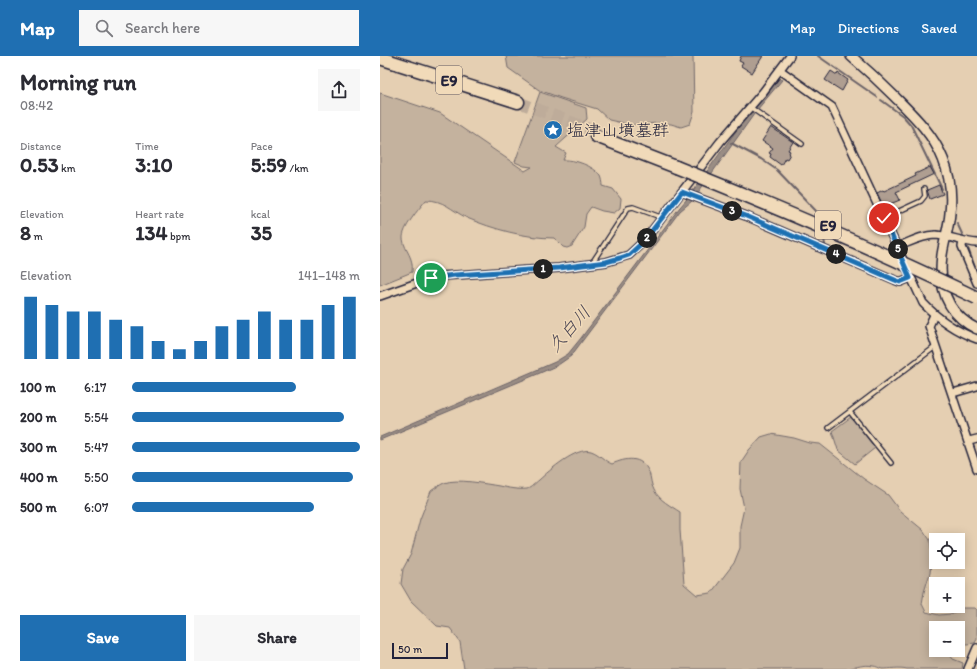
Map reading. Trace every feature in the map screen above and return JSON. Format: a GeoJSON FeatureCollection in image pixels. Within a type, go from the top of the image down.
{"type":"FeatureCollection","features":[{"type":"Feature","properties":{"kind":"highway","name":"E9"},"geometry":{"type":"LineString","coordinates":[[380,58],[518,104],[380,63]]}},
{"type":"Feature","properties":{"kind":"highway","name":"E9"},"geometry":{"type":"LineString","coordinates":[[597,134],[769,200],[875,245],[977,293]]}},
{"type":"Feature","properties":{"kind":"highway","name":"E9"},"geometry":{"type":"LineString","coordinates":[[676,165],[873,249],[977,298]]}},
{"type":"Feature","properties":{"kind":"street"},"geometry":{"type":"LineString","coordinates":[[380,296],[431,278],[442,276],[559,268],[606,262],[629,255],[644,241],[663,218],[720,142],[750,108],[790,56]]}},
{"type":"Feature","properties":{"kind":"street"},"geometry":{"type":"LineString","coordinates":[[851,56],[912,114],[925,129],[938,148],[945,164],[950,186],[950,213],[942,255],[943,290],[947,301],[955,312],[977,329]]}},
{"type":"Feature","properties":{"kind":"street"},"geometry":{"type":"LineString","coordinates":[[780,70],[832,107],[884,218],[910,278],[923,303],[943,322],[962,334],[977,339]]}},
{"type":"Feature","properties":{"kind":"street"},"geometry":{"type":"LineString","coordinates":[[682,192],[753,219],[900,282],[910,278]]}},
{"type":"Feature","properties":{"kind":"street"},"geometry":{"type":"LineString","coordinates":[[897,247],[929,235],[938,235],[963,241],[977,242]]}},
{"type":"Feature","properties":{"kind":"street"},"geometry":{"type":"LineString","coordinates":[[963,241],[962,247],[977,283]]}},
{"type":"Feature","properties":{"kind":"street"},"geometry":{"type":"LineString","coordinates":[[934,315],[929,326],[969,441],[977,469]]}},
{"type":"Feature","properties":{"kind":"street"},"geometry":{"type":"LineString","coordinates":[[952,393],[977,386]]}},
{"type":"Feature","properties":{"kind":"street"},"geometry":{"type":"LineString","coordinates":[[969,441],[977,439]]}},
{"type":"Feature","properties":{"kind":"street"},"geometry":{"type":"LineString","coordinates":[[968,669],[977,648]]}},
{"type":"Feature","properties":{"kind":"lane"},"geometry":{"type":"LineString","coordinates":[[750,108],[802,144]]}},
{"type":"Feature","properties":{"kind":"lane"},"geometry":{"type":"LineString","coordinates":[[884,218],[922,201],[925,196],[924,190]]}},
{"type":"Feature","properties":{"kind":"lane"},"geometry":{"type":"LineString","coordinates":[[592,263],[628,208],[633,207],[663,218]]}},
{"type":"Feature","properties":{"kind":"lane"},"geometry":{"type":"LineString","coordinates":[[828,428],[936,346]]}},
{"type":"Feature","properties":{"kind":"lane"},"geometry":{"type":"LineString","coordinates":[[850,412],[891,463]]}},
{"type":"Feature","properties":{"kind":"shaded area"},"geometry":{"type":"Polygon","coordinates":[[[506,56],[693,56],[694,112],[690,124],[681,127],[659,123],[631,125],[609,120],[597,109],[539,90],[508,68],[506,56]]]}},
{"type":"Feature","properties":{"kind":"shaded area"},"geometry":{"type":"Polygon","coordinates":[[[779,78],[782,80],[757,110],[692,201],[680,211],[571,356],[558,365],[540,373],[380,440],[380,437],[555,362],[568,354],[687,199],[741,124],[779,78]]]}},
{"type":"Feature","properties":{"kind":"shaded area"},"geometry":{"type":"Polygon","coordinates":[[[540,92],[586,108],[587,119],[556,147],[566,153],[563,160],[584,164],[598,172],[603,182],[603,186],[613,189],[621,199],[620,208],[614,213],[591,207],[586,214],[584,227],[572,246],[567,248],[563,247],[554,238],[521,235],[487,226],[467,218],[443,204],[432,200],[426,200],[412,219],[403,235],[404,243],[412,262],[412,272],[380,285],[380,93],[440,113],[525,171],[532,167],[524,166],[515,162],[540,92]]]}},
{"type":"Feature","properties":{"kind":"shaded area"},"geometry":{"type":"Polygon","coordinates":[[[851,417],[875,448],[855,464],[838,450],[832,431],[851,417]]]}},
{"type":"Feature","properties":{"kind":"shaded area"},"geometry":{"type":"Polygon","coordinates":[[[771,434],[820,444],[864,479],[888,495],[900,511],[923,530],[929,539],[929,569],[930,569],[922,604],[926,612],[939,615],[965,613],[965,608],[975,608],[977,610],[977,639],[975,643],[965,644],[965,621],[929,621],[929,657],[951,657],[963,663],[962,669],[882,669],[867,665],[848,669],[464,669],[460,642],[450,628],[437,626],[411,601],[401,584],[403,569],[411,554],[420,519],[431,491],[444,483],[456,481],[479,483],[513,489],[527,489],[532,487],[564,460],[578,452],[591,451],[612,464],[623,460],[633,459],[642,463],[646,467],[656,494],[680,512],[684,584],[697,595],[711,593],[734,563],[740,548],[740,526],[744,508],[740,489],[741,462],[749,450],[761,437],[771,434]]]}},
{"type":"Feature","properties":{"kind":"building"},"geometry":{"type":"Polygon","coordinates":[[[741,56],[763,56],[752,73],[741,66],[743,63],[739,61],[741,56]]]}},
{"type":"Feature","properties":{"kind":"building"},"geometry":{"type":"Polygon","coordinates":[[[831,71],[837,75],[838,73],[848,80],[842,91],[825,80],[831,71]]]}},
{"type":"Feature","properties":{"kind":"building"},"geometry":{"type":"Polygon","coordinates":[[[771,127],[793,142],[788,150],[790,151],[790,154],[787,159],[785,158],[781,165],[770,157],[771,154],[769,153],[773,148],[762,141],[771,127]]]}},
{"type":"Feature","properties":{"kind":"building"},"geometry":{"type":"Polygon","coordinates":[[[930,167],[934,174],[896,192],[900,200],[890,204],[891,207],[885,210],[877,193],[916,176],[915,174],[930,167]]]}},
{"type":"Feature","properties":{"kind":"building"},"geometry":{"type":"Polygon","coordinates":[[[939,185],[943,194],[930,199],[927,190],[939,185]]]}},
{"type":"Feature","properties":{"kind":"waterway"},"geometry":{"type":"LineString","coordinates":[[818,56],[877,97]]}},
{"type":"Feature","properties":{"kind":"waterway"},"geometry":{"type":"LineString","coordinates":[[881,100],[903,116],[911,125],[942,189]]}},
{"type":"Feature","properties":{"kind":"waterway"},"geometry":{"type":"LineString","coordinates":[[731,143],[761,159],[777,170],[818,213],[821,222]]}},
{"type":"Feature","properties":{"kind":"waterway"},"geometry":{"type":"LineString","coordinates":[[957,223],[963,236]]}},
{"type":"Feature","properties":{"kind":"waterway"},"geometry":{"type":"LineString","coordinates":[[823,232],[825,245]]}},
{"type":"Feature","properties":{"kind":"waterway"},"geometry":{"type":"LineString","coordinates":[[968,248],[977,273]]}},
{"type":"Feature","properties":{"kind":"tunnel"},"geometry":{"type":"LineString","coordinates":[[518,102],[597,132]]}},
{"type":"Feature","properties":{"kind":"place","name":"塩津山墳墓群"},"geometry":{"type":"Point","coordinates":[553,130]}},
{"type":"Feature","properties":{"kind":"route"},"geometry":{"type":"LineString","coordinates":[[431,278],[559,268],[606,262],[629,255],[640,246],[682,192],[746,216],[895,280],[900,282],[904,281],[910,278],[884,218]]}},
{"type":"Feature","properties":{"kind":"water label","name":"久白川"},"geometry":{"type":"Point","coordinates":[569,329]}}]}
